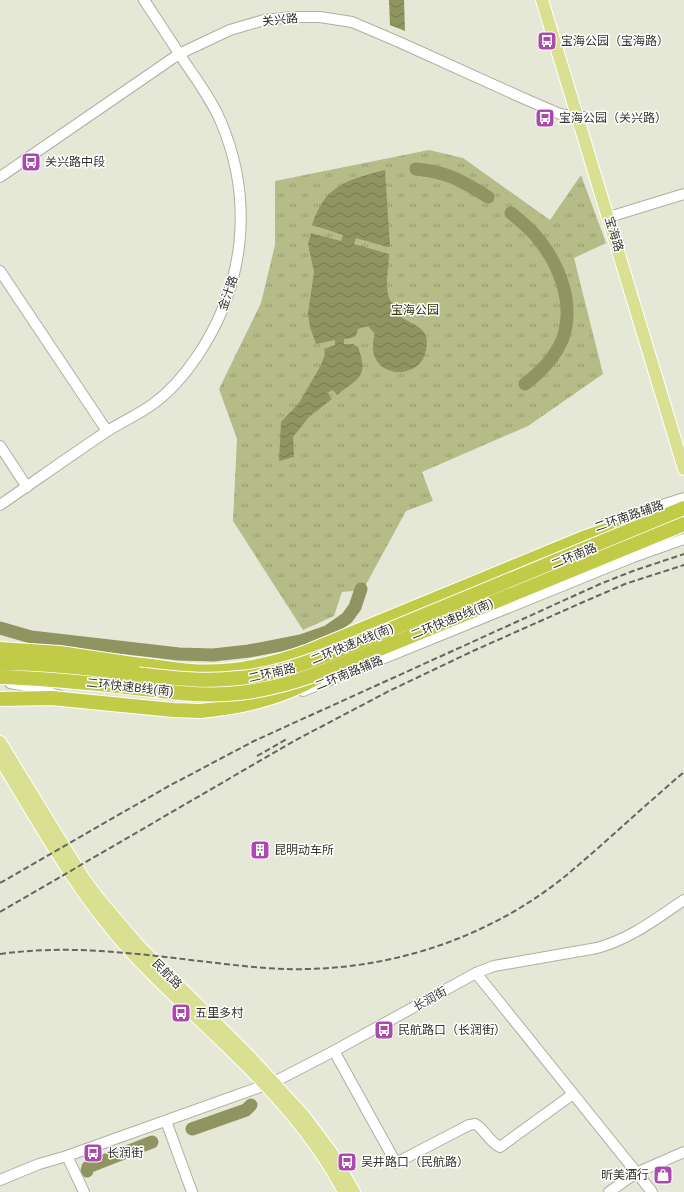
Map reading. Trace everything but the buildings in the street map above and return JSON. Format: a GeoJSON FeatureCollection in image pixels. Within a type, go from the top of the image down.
{"type":"FeatureCollection","features":[{"type":"Feature","properties":{"kind":"highway"},"geometry":{"type":"LineString","coordinates":[[0,649],[60,653],[194,671],[245,669],[272,663],[297,655],[586,537],[620,526],[684,510]]}},
{"type":"Feature","properties":{"kind":"highway","name":"二环快速A线(南)"},"geometry":{"type":"LineString","coordinates":[[0,663],[60,666],[186,679],[226,679],[266,674],[299,665],[350,646],[684,510]]}},
{"type":"Feature","properties":{"kind":"highway","name":"二环快速B线(南)"},"geometry":{"type":"LineString","coordinates":[[0,678],[59,680],[171,692],[213,694],[240,693],[270,688],[322,672],[684,523]]}},
{"type":"Feature","properties":{"kind":"highway"},"geometry":{"type":"LineString","coordinates":[[618,551],[684,529]]}},
{"type":"Feature","properties":{"kind":"highway"},"geometry":{"type":"LineString","coordinates":[[299,665],[321,656],[377,622]]}},
{"type":"Feature","properties":{"kind":"highway"},"geometry":{"type":"LineString","coordinates":[[0,699],[51,698],[173,710],[200,711],[241,705],[285,694],[367,652]]}},
{"type":"Feature","properties":{"kind":"highway"},"geometry":{"type":"LineString","coordinates":[[133,664],[192,678],[226,679]]}},
{"type":"Feature","properties":{"kind":"highway"},"geometry":{"type":"LineString","coordinates":[[0,687],[48,685],[158,694],[213,694]]}},
{"type":"Feature","properties":{"kind":"main road","name":"宝海路"},"geometry":{"type":"LineString","coordinates":[[542,0],[613,216],[684,442]]}},
{"type":"Feature","properties":{"kind":"main road","name":"宝海路"},"geometry":{"type":"LineString","coordinates":[[551,0],[581,117]]}},
{"type":"Feature","properties":{"kind":"main road","name":"宝海路"},"geometry":{"type":"LineString","coordinates":[[613,216],[684,469]]}},
{"type":"Feature","properties":{"kind":"main road","name":"二环南路"},"geometry":{"type":"LineString","coordinates":[[0,657],[34,660],[113,673],[179,681],[226,682],[267,676],[299,667],[338,653],[684,510]]}},
{"type":"Feature","properties":{"kind":"main road","name":"二环南路"},"geometry":{"type":"LineString","coordinates":[[0,678],[52,678],[186,692],[226,692],[254,689],[285,682],[367,652],[684,523]]}},
{"type":"Feature","properties":{"kind":"main road","name":"民航路"},"geometry":{"type":"LineString","coordinates":[[0,742],[82,876],[98,898],[138,945],[250,1057],[323,1158],[344,1192]]}},
{"type":"Feature","properties":{"kind":"main road","name":"民航路"},"geometry":{"type":"LineString","coordinates":[[0,759],[75,881],[108,926],[131,952],[304,1116],[331,1152],[354,1192]]}},
{"type":"Feature","properties":{"kind":"street","name":"金汁路"},"geometry":{"type":"LineString","coordinates":[[0,505],[107,431],[153,404],[172,386],[188,369],[204,346],[218,320],[232,285],[238,261],[241,235],[241,204],[237,170],[221,121],[207,95],[144,0]]}},
{"type":"Feature","properties":{"kind":"street","name":"关兴路"},"geometry":{"type":"LineString","coordinates":[[0,177],[179,54],[230,30],[264,20],[293,17],[320,17],[352,22],[560,114],[581,117]]}},
{"type":"Feature","properties":{"kind":"street"},"geometry":{"type":"LineString","coordinates":[[613,216],[684,194]]}},
{"type":"Feature","properties":{"kind":"street"},"geometry":{"type":"LineString","coordinates":[[0,271],[107,431]]}},
{"type":"Feature","properties":{"kind":"street"},"geometry":{"type":"LineString","coordinates":[[0,446],[26,487]]}},
{"type":"Feature","properties":{"kind":"street","name":"二环南路辅路"},"geometry":{"type":"LineString","coordinates":[[0,653],[32,651],[67,652],[194,665],[227,664],[254,660],[319,641],[591,529],[684,498]]}},
{"type":"Feature","properties":{"kind":"street","name":"二环南路辅路"},"geometry":{"type":"LineString","coordinates":[[0,682],[27,686],[104,707],[153,714],[211,716],[244,710],[320,685],[633,557],[684,539]]}},
{"type":"Feature","properties":{"kind":"street","name":"长润街"},"geometry":{"type":"LineString","coordinates":[[0,1180],[38,1164],[67,1156],[270,1084],[334,1052],[476,973],[494,966],[612,944],[639,930],[684,900]]}},
{"type":"Feature","properties":{"kind":"street"},"geometry":{"type":"LineString","coordinates":[[476,973],[652,1192]]}},
{"type":"Feature","properties":{"kind":"street"},"geometry":{"type":"LineString","coordinates":[[334,1052],[396,1163],[468,1125],[476,1124],[494,1144],[500,1147],[573,1094]]}},
{"type":"Feature","properties":{"kind":"street"},"geometry":{"type":"LineString","coordinates":[[166,1121],[192,1192]]}},
{"type":"Feature","properties":{"kind":"street"},"geometry":{"type":"LineString","coordinates":[[609,1192],[636,1173],[684,1152]]}},
{"type":"Feature","properties":{"kind":"street"},"geometry":{"type":"LineString","coordinates":[[67,1156],[84,1192]]}},
{"type":"Feature","properties":{"kind":"green space","name":"宝海公园"},"geometry":{"type":"Polygon","coordinates":[[[429,150],[463,158],[550,220],[581,175],[606,243],[574,258],[603,374],[528,426],[422,472],[433,501],[406,511],[363,590],[342,592],[334,616],[303,630],[233,521],[237,439],[219,389],[261,303],[275,245],[275,181],[429,150]]]}},
{"type":"Feature","properties":{"kind":"water"},"geometry":{"type":"Polygon","coordinates":[[[389,0],[404,0],[405,31],[390,25],[389,0]]]}},
{"type":"Feature","properties":{"kind":"water"},"geometry":{"type":"Polygon","coordinates":[[[385,170],[390,247],[356,238],[354,244],[389,254],[387,283],[388,295],[399,315],[423,331],[427,342],[426,350],[422,360],[416,367],[408,371],[398,372],[381,366],[376,359],[373,349],[375,334],[368,326],[358,329],[354,337],[344,339],[344,344],[353,344],[358,347],[362,365],[360,376],[351,385],[337,395],[333,390],[327,393],[332,399],[309,417],[293,437],[294,457],[279,461],[281,422],[299,403],[321,365],[325,354],[324,349],[335,345],[335,340],[316,344],[310,327],[308,313],[314,272],[308,244],[311,233],[341,241],[343,235],[312,225],[320,206],[339,186],[356,178],[385,170]]]}},
{"type":"Feature","properties":{"kind":"waterway"},"geometry":{"type":"LineString","coordinates":[[416,169],[437,172],[454,178],[488,197]]}},
{"type":"Feature","properties":{"kind":"waterway"},"geometry":{"type":"LineString","coordinates":[[511,213],[535,235],[550,256],[561,280],[567,306],[565,331],[563,339],[555,354],[544,367],[525,384]]}},
{"type":"Feature","properties":{"kind":"waterway"},"geometry":{"type":"LineString","coordinates":[[0,628],[31,637],[179,654],[213,655],[249,651],[301,641],[327,632],[347,618],[355,607],[361,589]]}},
{"type":"Feature","properties":{"kind":"waterway"},"geometry":{"type":"LineString","coordinates":[[192,1129],[246,1110],[251,1105]]}},
{"type":"Feature","properties":{"kind":"waterway"},"geometry":{"type":"LineString","coordinates":[[87,1171],[88,1167],[152,1142]]}},
{"type":"Feature","properties":{"kind":"railway"},"geometry":{"type":"LineString","coordinates":[[0,883],[167,787],[254,741],[600,584],[684,554]]}},
{"type":"Feature","properties":{"kind":"railway"},"geometry":{"type":"LineString","coordinates":[[0,912],[294,741],[389,691],[473,651],[625,584],[684,565]]}},
{"type":"Feature","properties":{"kind":"railway"},"geometry":{"type":"LineString","coordinates":[[257,756],[287,739]]}},
{"type":"Feature","properties":{"kind":"railway"},"geometry":{"type":"LineString","coordinates":[[0,954],[32,951],[95,951],[159,956],[254,967],[295,969],[336,967],[377,962],[417,952],[456,939],[493,923],[529,902],[563,878],[684,772]]}},
{"type":"Feature","properties":{"kind":"place","name":"宝海公园（宝海路）"},"geometry":{"type":"Point","coordinates":[547,41]}},
{"type":"Feature","properties":{"kind":"place","name":"宝海公园（关兴路）"},"geometry":{"type":"Point","coordinates":[545,118]}},
{"type":"Feature","properties":{"kind":"place","name":"关兴路中段"},"geometry":{"type":"Point","coordinates":[31,162]}},
{"type":"Feature","properties":{"kind":"place","name":"昆明动车所"},"geometry":{"type":"Point","coordinates":[260,850]}},
{"type":"Feature","properties":{"kind":"place","name":"五里多村"},"geometry":{"type":"Point","coordinates":[181,1013]}},
{"type":"Feature","properties":{"kind":"place","name":"民航路口（长润街）"},"geometry":{"type":"Point","coordinates":[384,1030]}},
{"type":"Feature","properties":{"kind":"place","name":"长润街"},"geometry":{"type":"Point","coordinates":[93,1153]}},
{"type":"Feature","properties":{"kind":"place","name":"吴井路口（民航路）"},"geometry":{"type":"Point","coordinates":[347,1162]}},
{"type":"Feature","properties":{"kind":"place","name":"昕美酒行"},"geometry":{"type":"Point","coordinates":[663,1175]}}]}
